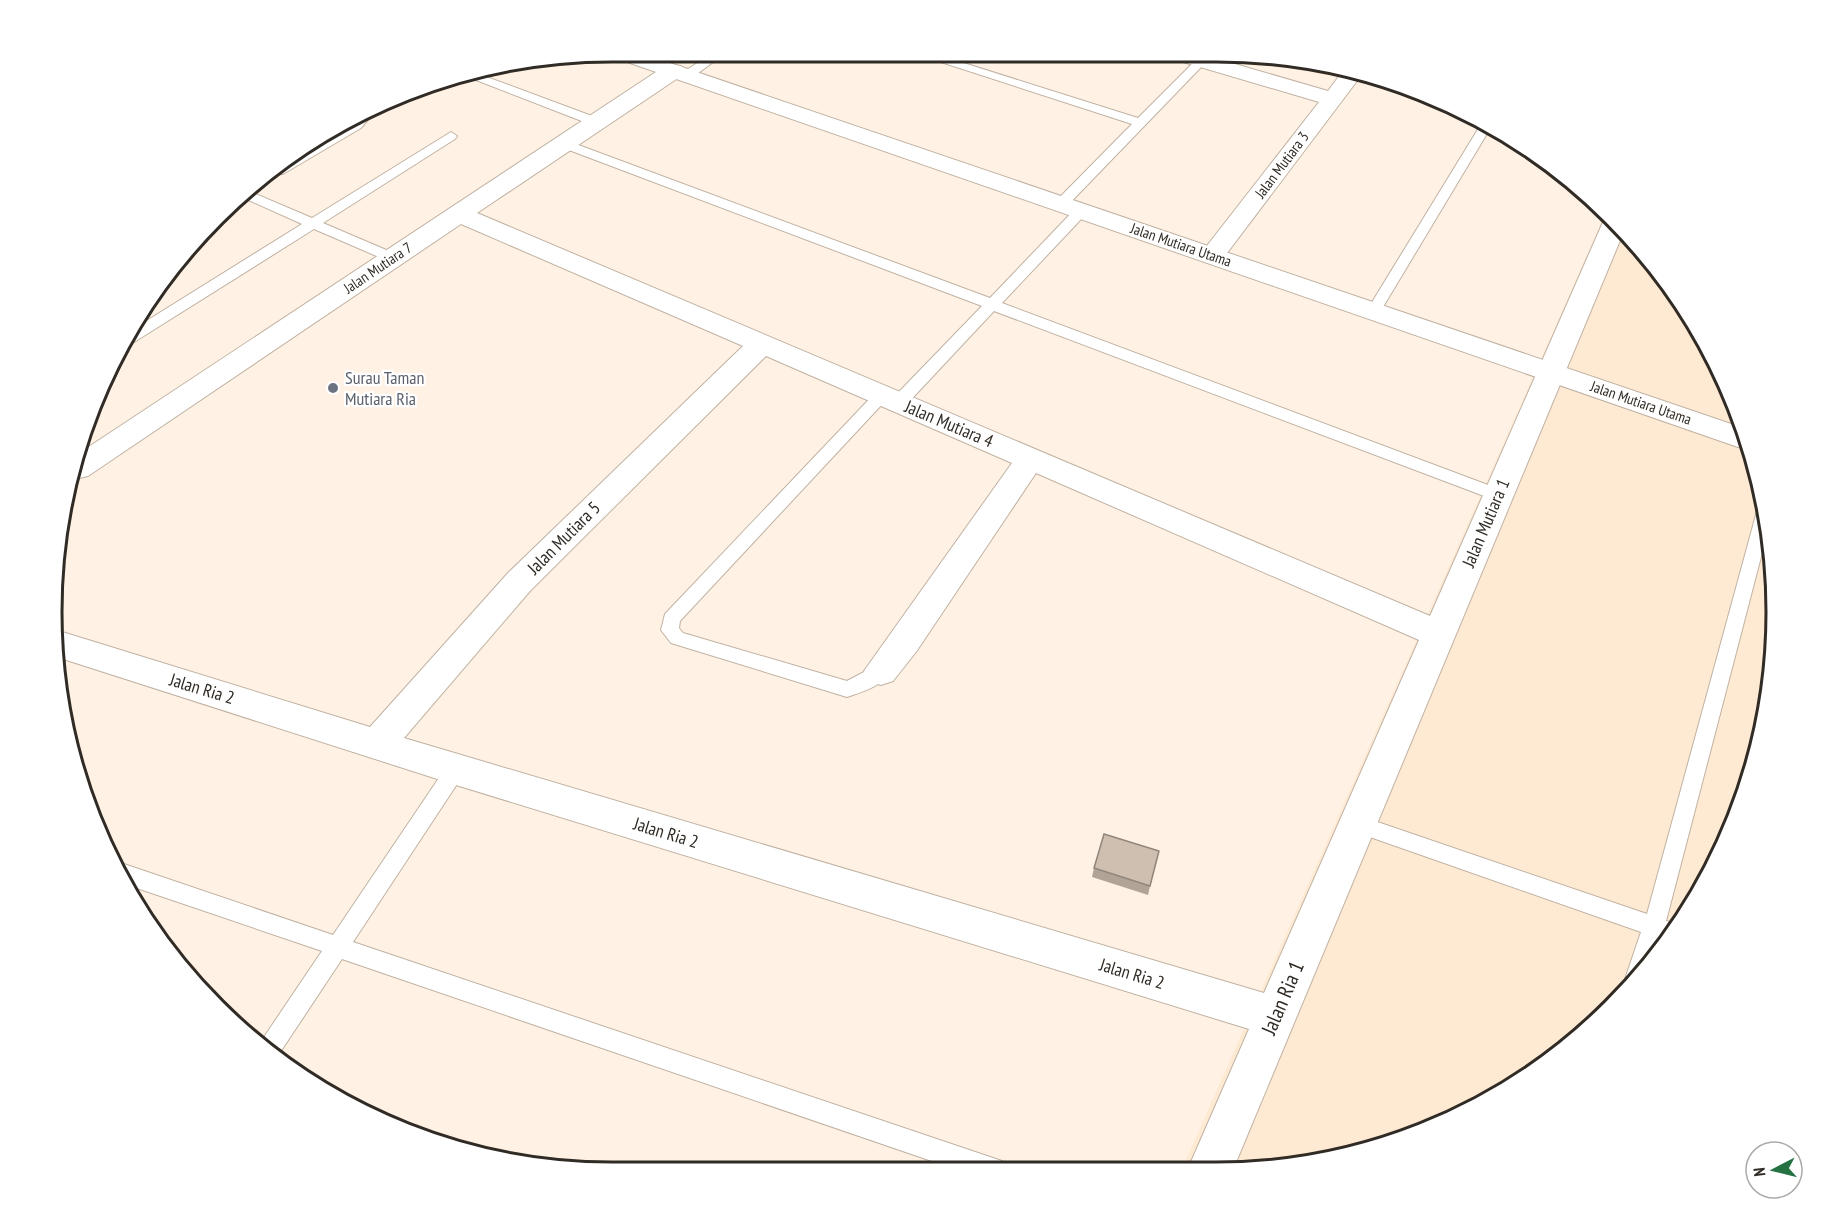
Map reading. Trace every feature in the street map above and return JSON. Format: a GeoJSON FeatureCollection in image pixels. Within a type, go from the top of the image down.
{"type":"FeatureCollection","features":[{"type":"Feature","properties":{"kind":"street","name":"Jalan Mutiara Utama"},"geometry":{"type":"LineString","coordinates":[[646,62],[1737,436]]}},
{"type":"Feature","properties":{"kind":"street"},"geometry":{"type":"LineString","coordinates":[[1204,62],[1332,99]]}},
{"type":"Feature","properties":{"kind":"street","name":"Jalan Mutiara 7"},"geometry":{"type":"LineString","coordinates":[[82,464],[596,122],[679,73]]}},
{"type":"Feature","properties":{"kind":"street","name":"Jalan Mutiara 3"},"geometry":{"type":"LineString","coordinates":[[1212,256],[1349,78]]}},
{"type":"Feature","properties":{"kind":"street","name":"Jalan Mutiara 4"},"geometry":{"type":"LineString","coordinates":[[459,214],[1439,634]]}},
{"type":"Feature","properties":{"kind":"street","name":"Jalan Mutiara 1"},"geometry":{"type":"LineString","coordinates":[[1357,824],[1612,230]]}},
{"type":"Feature","properties":{"kind":"street","name":"Jalan Mutiara 5"},"geometry":{"type":"LineString","coordinates":[[378,743],[519,582],[762,344]]}},
{"type":"Feature","properties":{"kind":"street"},"geometry":{"type":"LineString","coordinates":[[881,671],[904,643],[1030,459]]}},
{"type":"Feature","properties":{"kind":"street","name":"Jalan Ria 2"},"geometry":{"type":"LineString","coordinates":[[63,645],[456,769],[1275,1017]]}},
{"type":"Feature","properties":{"kind":"street","name":"Jalan Ria 1"},"geometry":{"type":"LineString","coordinates":[[1213,1162],[1357,824]]}},
{"type":"Feature","properties":{"kind":"lane"},"geometry":{"type":"LineString","coordinates":[[679,73],[701,62]]}},
{"type":"Feature","properties":{"kind":"lane"},"geometry":{"type":"LineString","coordinates":[[947,62],[1140,123]]}},
{"type":"Feature","properties":{"kind":"lane"},"geometry":{"type":"LineString","coordinates":[[881,671],[861,686],[847,689],[677,638],[670,630],[671,619],[890,399],[992,305],[1140,123],[1200,62]]}},
{"type":"Feature","properties":{"kind":"lane"},"geometry":{"type":"LineString","coordinates":[[478,78],[596,122]]}},
{"type":"Feature","properties":{"kind":"lane"},"geometry":{"type":"LineString","coordinates":[[1373,312],[1483,131]]}},
{"type":"Feature","properties":{"kind":"lane"},"geometry":{"type":"LineString","coordinates":[[137,334],[451,136]]}},
{"type":"Feature","properties":{"kind":"lane"},"geometry":{"type":"LineString","coordinates":[[565,144],[1498,495]]}},
{"type":"Feature","properties":{"kind":"lane"},"geometry":{"type":"LineString","coordinates":[[251,197],[393,258]]}},
{"type":"Feature","properties":{"kind":"lane"},"geometry":{"type":"LineString","coordinates":[[1357,824],[1663,930],[1760,530]]}},
{"type":"Feature","properties":{"kind":"lane"},"geometry":{"type":"LineString","coordinates":[[272,1045],[456,769]]}},
{"type":"Feature","properties":{"kind":"lane"},"geometry":{"type":"LineString","coordinates":[[129,876],[969,1162]]}},
{"type":"Feature","properties":{"kind":"shaded area"},"geometry":{"type":"Polygon","coordinates":[[[1602,220],[1653,277],[1693,337],[1725,401],[1748,470],[1756,505],[1765,576],[1765,648],[1762,684],[1748,754],[1725,823],[1693,887],[1674,918],[1630,975],[1579,1026],[1522,1070],[1491,1089],[1427,1121],[1358,1144],[1288,1158],[1185,1162],[1602,220]]]}},
{"type":"Feature","properties":{"kind":"building"},"geometry":{"type":"Polygon","coordinates":[[[1104,834],[1159,851],[1150,886],[1094,868],[1104,834]]]}},
{"type":"Feature","properties":{"kind":"place","name":"Surau Taman Mutiara Ria"},"geometry":{"type":"Point","coordinates":[333,388]}}]}
